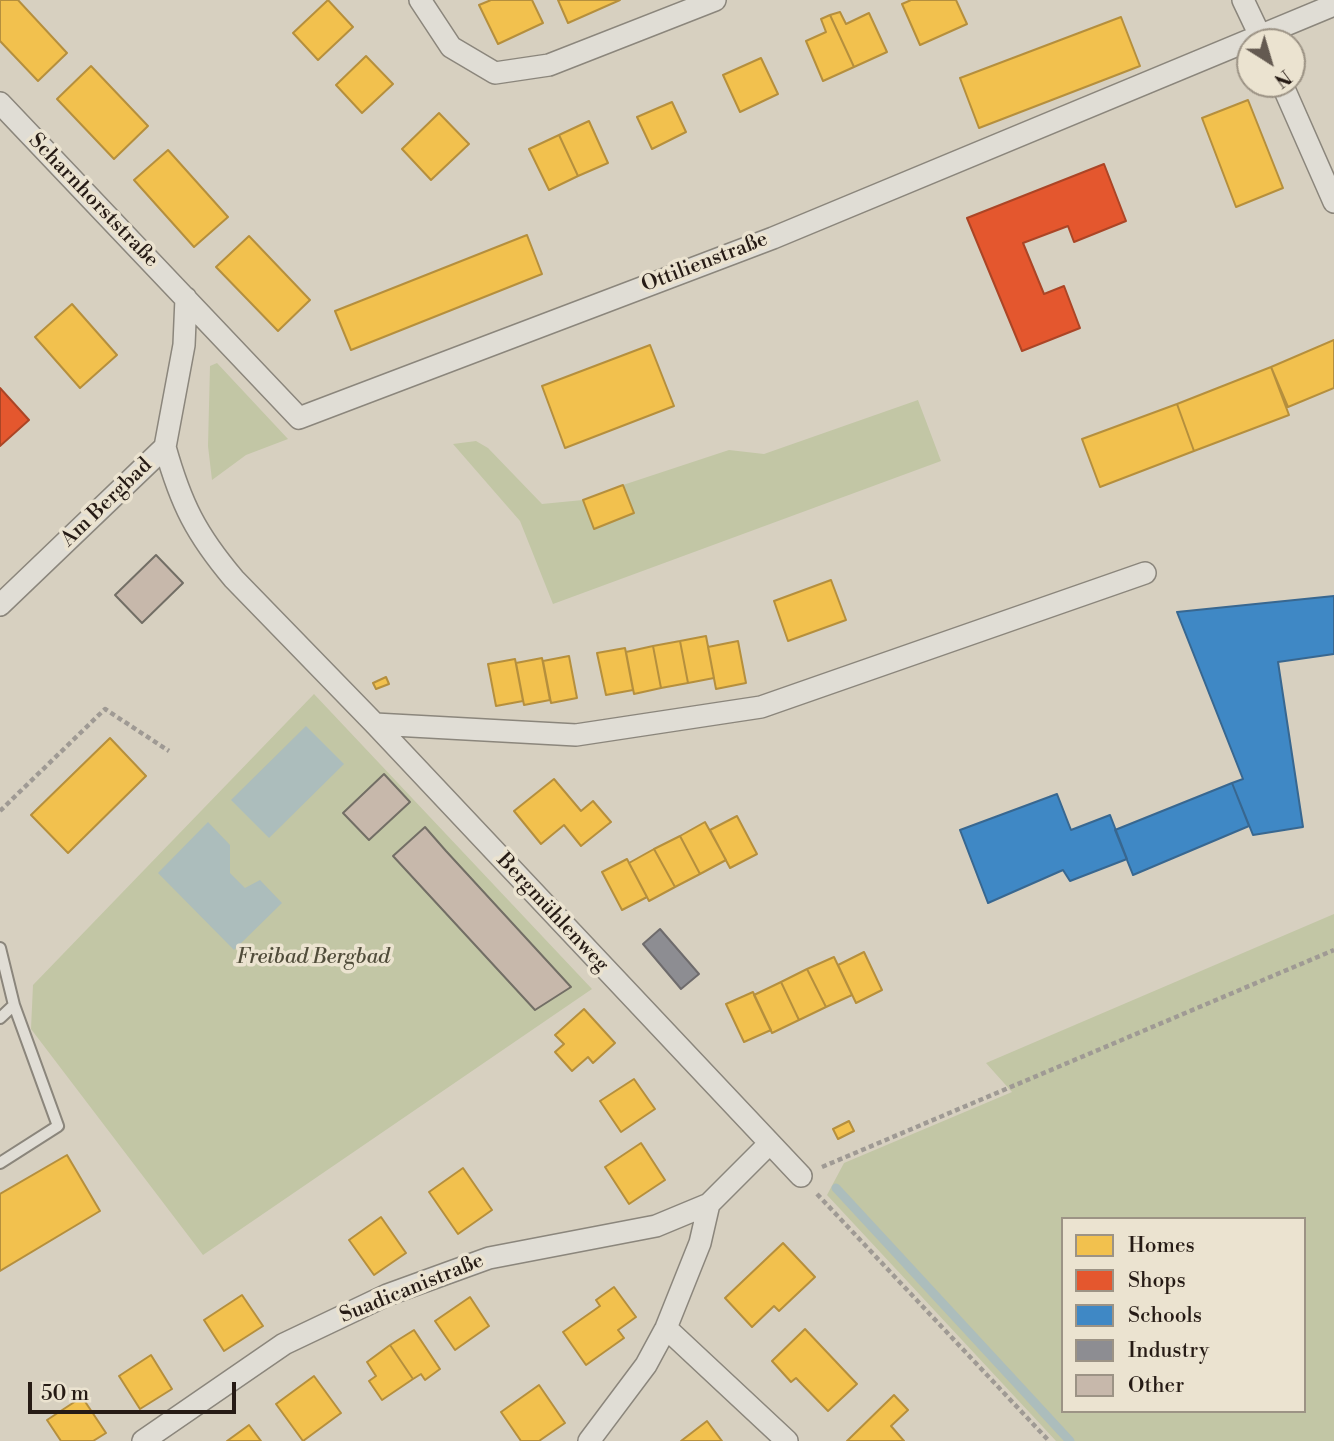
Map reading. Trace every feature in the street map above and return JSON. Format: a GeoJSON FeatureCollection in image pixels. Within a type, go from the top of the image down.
{"type":"FeatureCollection","features":[{"type":"Feature","properties":{"kind":"street"},"geometry":{"type":"LineString","coordinates":[[420,0],[451,47],[495,73],[549,65],[715,0]]}},
{"type":"Feature","properties":{"kind":"street"},"geometry":{"type":"LineString","coordinates":[[1243,0],[1257,28]]}},
{"type":"Feature","properties":{"kind":"street"},"geometry":{"type":"LineString","coordinates":[[1285,28],[1334,5]]}},
{"type":"Feature","properties":{"kind":"street","name":"Ottilienstraße"},"geometry":{"type":"LineString","coordinates":[[186,298],[299,418],[773,238],[1236,50]]}},
{"type":"Feature","properties":{"kind":"street"},"geometry":{"type":"LineString","coordinates":[[1288,98],[1334,202]]}},
{"type":"Feature","properties":{"kind":"street","name":"Scharnhorststraße"},"geometry":{"type":"LineString","coordinates":[[0,103],[186,298]]}},
{"type":"Feature","properties":{"kind":"street","name":"Am Bergbad"},"geometry":{"type":"LineString","coordinates":[[5,596],[165,447],[184,345],[186,298]]}},
{"type":"Feature","properties":{"kind":"street","name":"Bergmühlenweg"},"geometry":{"type":"LineString","coordinates":[[165,447],[186,511],[214,556],[801,1176]]}},
{"type":"Feature","properties":{"kind":"street"},"geometry":{"type":"LineString","coordinates":[[375,724],[576,735],[761,707],[1145,573]]}},
{"type":"Feature","properties":{"kind":"street"},"geometry":{"type":"LineString","coordinates":[[589,1441],[625,1396],[666,1328],[700,1243],[709,1204],[768,1144]]}},
{"type":"Feature","properties":{"kind":"street","name":"Suadicanistraße"},"geometry":{"type":"LineString","coordinates":[[143,1441],[284,1344],[387,1295],[489,1258],[656,1226],[709,1204]]}},
{"type":"Feature","properties":{"kind":"street"},"geometry":{"type":"LineString","coordinates":[[666,1328],[787,1441]]}},
{"type":"Feature","properties":{"kind":"lane"},"geometry":{"type":"LineString","coordinates":[[0,948],[13,1005],[58,1126],[0,1163]]}},
{"type":"Feature","properties":{"kind":"lane"},"geometry":{"type":"LineString","coordinates":[[0,1018],[13,1005]]}},
{"type":"Feature","properties":{"kind":"path"},"geometry":{"type":"LineString","coordinates":[[0,811],[105,709],[169,751]]}},
{"type":"Feature","properties":{"kind":"path"},"geometry":{"type":"LineString","coordinates":[[1049,1441],[801,1176],[1334,950]]}},
{"type":"Feature","properties":{"kind":"green space"},"geometry":{"type":"Polygon","coordinates":[[[217,363],[288,439],[246,455],[212,480],[208,446],[210,366],[217,363]]]}},
{"type":"Feature","properties":{"kind":"green space"},"geometry":{"type":"Polygon","coordinates":[[[918,400],[941,461],[553,604],[520,521],[453,444],[476,441],[488,448],[542,504],[583,500],[594,529],[633,513],[623,485],[729,450],[764,454],[918,400]]]}},
{"type":"Feature","properties":{"kind":"green space","name":"Freibad Bergbad"},"geometry":{"type":"Polygon","coordinates":[[[314,694],[592,989],[203,1255],[31,1029],[33,985],[314,694]]]}},
{"type":"Feature","properties":{"kind":"green space"},"geometry":{"type":"Polygon","coordinates":[[[1334,914],[1334,1441],[1056,1441],[827,1195],[844,1163],[1012,1092],[986,1063],[1334,914]]]}},
{"type":"Feature","properties":{"kind":"shaded area"},"geometry":{"type":"Polygon","coordinates":[[[306,726],[344,764],[269,838],[231,800],[306,726]]]}},
{"type":"Feature","properties":{"kind":"shaded area"},"geometry":{"type":"Polygon","coordinates":[[[208,822],[230,845],[230,873],[245,888],[260,880],[282,903],[234,950],[158,873],[208,822]]]}},
{"type":"Feature","properties":{"kind":"building: Homes"},"geometry":{"type":"Polygon","coordinates":[[[0,0],[18,0],[67,53],[38,81],[0,41],[0,0]]]}},
{"type":"Feature","properties":{"kind":"building: Homes"},"geometry":{"type":"Polygon","coordinates":[[[328,0],[353,27],[318,60],[293,33],[328,0]]]}},
{"type":"Feature","properties":{"kind":"building: Homes"},"geometry":{"type":"Polygon","coordinates":[[[491,0],[532,0],[543,23],[498,44],[479,5],[491,0]]]}},
{"type":"Feature","properties":{"kind":"building: Homes"},"geometry":{"type":"Polygon","coordinates":[[[558,0],[620,0],[568,23],[558,0]]]}},
{"type":"Feature","properties":{"kind":"building: Homes"},"geometry":{"type":"Polygon","coordinates":[[[911,0],[956,0],[967,24],[920,45],[902,4],[911,0]]]}},
{"type":"Feature","properties":{"kind":"building: Homes"},"geometry":{"type":"Polygon","coordinates":[[[840,12],[846,24],[869,13],[887,52],[854,67],[830,15],[840,12]]]}},
{"type":"Feature","properties":{"kind":"building: Homes"},"geometry":{"type":"Polygon","coordinates":[[[830,15],[854,67],[823,81],[806,41],[826,32],[821,19],[830,15]]]}},
{"type":"Feature","properties":{"kind":"building: Homes"},"geometry":{"type":"Polygon","coordinates":[[[1121,17],[1140,66],[979,128],[960,78],[1121,17]]]}},
{"type":"Feature","properties":{"kind":"building: Homes"},"geometry":{"type":"Polygon","coordinates":[[[366,56],[393,84],[362,113],[336,85],[366,56]]]}},
{"type":"Feature","properties":{"kind":"building: Homes"},"geometry":{"type":"Polygon","coordinates":[[[761,58],[778,94],[740,112],[723,75],[761,58]]]}},
{"type":"Feature","properties":{"kind":"building: Homes"},"geometry":{"type":"Polygon","coordinates":[[[91,66],[148,126],[114,159],[57,99],[91,66]]]}},
{"type":"Feature","properties":{"kind":"building: Homes"},"geometry":{"type":"Polygon","coordinates":[[[1248,100],[1283,188],[1236,207],[1202,118],[1248,100]]]}},
{"type":"Feature","properties":{"kind":"building: Homes"},"geometry":{"type":"Polygon","coordinates":[[[672,102],[686,132],[652,149],[637,117],[672,102]]]}},
{"type":"Feature","properties":{"kind":"building: Homes"},"geometry":{"type":"Polygon","coordinates":[[[439,113],[469,144],[431,180],[402,149],[439,113]]]}},
{"type":"Feature","properties":{"kind":"building: Homes"},"geometry":{"type":"Polygon","coordinates":[[[589,121],[608,163],[578,176],[559,135],[589,121]]]}},
{"type":"Feature","properties":{"kind":"building: Homes"},"geometry":{"type":"Polygon","coordinates":[[[559,135],[578,176],[549,190],[529,149],[559,135]]]}},
{"type":"Feature","properties":{"kind":"building: Homes"},"geometry":{"type":"Polygon","coordinates":[[[168,150],[228,217],[194,247],[134,180],[168,150]]]}},
{"type":"Feature","properties":{"kind":"building: Homes"},"geometry":{"type":"Polygon","coordinates":[[[527,235],[542,274],[351,350],[335,311],[527,235]]]}},
{"type":"Feature","properties":{"kind":"building: Homes"},"geometry":{"type":"Polygon","coordinates":[[[249,236],[310,300],[278,331],[216,267],[249,236]]]}},
{"type":"Feature","properties":{"kind":"building: Homes"},"geometry":{"type":"Polygon","coordinates":[[[72,304],[117,355],[80,388],[35,337],[72,304]]]}},
{"type":"Feature","properties":{"kind":"building: Homes"},"geometry":{"type":"Polygon","coordinates":[[[1334,340],[1334,388],[1288,407],[1271,367],[1334,340]]]}},
{"type":"Feature","properties":{"kind":"building: Homes"},"geometry":{"type":"Polygon","coordinates":[[[650,345],[674,406],[565,448],[542,386],[650,345]]]}},
{"type":"Feature","properties":{"kind":"building: Homes"},"geometry":{"type":"Polygon","coordinates":[[[1271,367],[1289,415],[1194,451],[1177,404],[1271,367]]]}},
{"type":"Feature","properties":{"kind":"building: Homes"},"geometry":{"type":"Polygon","coordinates":[[[1177,404],[1194,451],[1100,487],[1082,439],[1177,404]]]}},
{"type":"Feature","properties":{"kind":"building: Homes"},"geometry":{"type":"Polygon","coordinates":[[[623,485],[634,513],[594,529],[583,500],[623,485]]]}},
{"type":"Feature","properties":{"kind":"building: Homes"},"geometry":{"type":"Polygon","coordinates":[[[831,580],[846,620],[788,641],[774,601],[831,580]]]}},
{"type":"Feature","properties":{"kind":"building: Homes"},"geometry":{"type":"Polygon","coordinates":[[[706,636],[714,678],[688,683],[680,641],[706,636]]]}},
{"type":"Feature","properties":{"kind":"building: Homes"},"geometry":{"type":"Polygon","coordinates":[[[680,641],[688,683],[661,688],[653,646],[680,641]]]}},
{"type":"Feature","properties":{"kind":"building: Homes"},"geometry":{"type":"Polygon","coordinates":[[[738,641],[746,683],[716,689],[708,647],[738,641]]]}},
{"type":"Feature","properties":{"kind":"building: Homes"},"geometry":{"type":"Polygon","coordinates":[[[653,646],[661,688],[634,694],[626,652],[653,646]]]}},
{"type":"Feature","properties":{"kind":"building: Homes"},"geometry":{"type":"Polygon","coordinates":[[[625,648],[633,690],[606,695],[597,653],[625,648]]]}},
{"type":"Feature","properties":{"kind":"building: Homes"},"geometry":{"type":"Polygon","coordinates":[[[569,656],[577,698],[551,703],[543,661],[569,656]]]}},
{"type":"Feature","properties":{"kind":"building: Homes"},"geometry":{"type":"Polygon","coordinates":[[[542,658],[550,700],[524,705],[516,663],[542,658]]]}},
{"type":"Feature","properties":{"kind":"building: Homes"},"geometry":{"type":"Polygon","coordinates":[[[515,659],[523,701],[496,706],[488,664],[515,659]]]}},
{"type":"Feature","properties":{"kind":"building: Homes"},"geometry":{"type":"Polygon","coordinates":[[[386,677],[389,684],[376,689],[373,683],[386,677]]]}},
{"type":"Feature","properties":{"kind":"building: Homes"},"geometry":{"type":"Polygon","coordinates":[[[110,738],[146,776],[68,853],[31,815],[110,738]]]}},
{"type":"Feature","properties":{"kind":"building: Homes"},"geometry":{"type":"Polygon","coordinates":[[[554,779],[581,811],[593,801],[611,822],[581,846],[564,825],[541,844],[514,811],[554,779]]]}},
{"type":"Feature","properties":{"kind":"building: Homes"},"geometry":{"type":"Polygon","coordinates":[[[737,816],[757,854],[730,868],[710,830],[737,816]]]}},
{"type":"Feature","properties":{"kind":"building: Homes"},"geometry":{"type":"Polygon","coordinates":[[[705,822],[726,860],[700,874],[680,836],[705,822]]]}},
{"type":"Feature","properties":{"kind":"building: Homes"},"geometry":{"type":"Polygon","coordinates":[[[680,836],[700,874],[675,887],[654,849],[680,836]]]}},
{"type":"Feature","properties":{"kind":"building: Homes"},"geometry":{"type":"Polygon","coordinates":[[[654,849],[675,887],[649,901],[629,863],[654,849]]]}},
{"type":"Feature","properties":{"kind":"building: Homes"},"geometry":{"type":"Polygon","coordinates":[[[627,859],[647,897],[622,910],[602,872],[627,859]]]}},
{"type":"Feature","properties":{"kind":"building: Homes"},"geometry":{"type":"Polygon","coordinates":[[[864,952],[882,990],[856,1003],[838,965],[864,952]]]}},
{"type":"Feature","properties":{"kind":"building: Homes"},"geometry":{"type":"Polygon","coordinates":[[[834,957],[852,995],[826,1007],[807,969],[834,957]]]}},
{"type":"Feature","properties":{"kind":"building: Homes"},"geometry":{"type":"Polygon","coordinates":[[[807,969],[826,1007],[799,1020],[781,982],[807,969]]]}},
{"type":"Feature","properties":{"kind":"building: Homes"},"geometry":{"type":"Polygon","coordinates":[[[781,982],[799,1020],[772,1033],[754,995],[781,982]]]}},
{"type":"Feature","properties":{"kind":"building: Homes"},"geometry":{"type":"Polygon","coordinates":[[[753,992],[771,1030],[744,1042],[726,1004],[753,992]]]}},
{"type":"Feature","properties":{"kind":"building: Homes"},"geometry":{"type":"Polygon","coordinates":[[[584,1009],[615,1043],[593,1063],[588,1057],[572,1071],[555,1052],[564,1044],[555,1035],[584,1009]]]}},
{"type":"Feature","properties":{"kind":"building: Homes"},"geometry":{"type":"Polygon","coordinates":[[[634,1079],[655,1109],[621,1132],[600,1101],[634,1079]]]}},
{"type":"Feature","properties":{"kind":"building: Homes"},"geometry":{"type":"Polygon","coordinates":[[[849,1121],[854,1131],[838,1139],[833,1129],[849,1121]]]}},
{"type":"Feature","properties":{"kind":"building: Homes"},"geometry":{"type":"Polygon","coordinates":[[[641,1143],[665,1180],[629,1204],[605,1167],[641,1143]]]}},
{"type":"Feature","properties":{"kind":"building: Homes"},"geometry":{"type":"Polygon","coordinates":[[[67,1155],[100,1211],[0,1271],[0,1194],[67,1155]]]}},
{"type":"Feature","properties":{"kind":"building: Homes"},"geometry":{"type":"Polygon","coordinates":[[[463,1168],[492,1210],[458,1234],[429,1192],[463,1168]]]}},
{"type":"Feature","properties":{"kind":"building: Homes"},"geometry":{"type":"Polygon","coordinates":[[[381,1217],[406,1253],[374,1275],[349,1240],[381,1217]]]}},
{"type":"Feature","properties":{"kind":"building: Homes"},"geometry":{"type":"Polygon","coordinates":[[[783,1243],[815,1277],[779,1311],[774,1306],[752,1327],[725,1298],[783,1243]]]}},
{"type":"Feature","properties":{"kind":"building: Homes"},"geometry":{"type":"Polygon","coordinates":[[[614,1287],[636,1317],[618,1330],[624,1338],[586,1365],[563,1332],[600,1306],[596,1300],[614,1287]]]}},
{"type":"Feature","properties":{"kind":"building: Homes"},"geometry":{"type":"Polygon","coordinates":[[[242,1295],[263,1326],[224,1351],[204,1320],[242,1295]]]}},
{"type":"Feature","properties":{"kind":"building: Homes"},"geometry":{"type":"Polygon","coordinates":[[[470,1297],[489,1326],[455,1350],[435,1321],[470,1297]]]}},
{"type":"Feature","properties":{"kind":"building: Homes"},"geometry":{"type":"Polygon","coordinates":[[[805,1329],[857,1384],[828,1411],[796,1378],[791,1382],[772,1361],[805,1329]]]}},
{"type":"Feature","properties":{"kind":"building: Homes"},"geometry":{"type":"Polygon","coordinates":[[[414,1330],[440,1369],[425,1380],[421,1374],[413,1379],[390,1345],[414,1330]]]}},
{"type":"Feature","properties":{"kind":"building: Homes"},"geometry":{"type":"Polygon","coordinates":[[[390,1345],[413,1379],[382,1400],[369,1381],[376,1376],[367,1362],[390,1345]]]}},
{"type":"Feature","properties":{"kind":"building: Homes"},"geometry":{"type":"Polygon","coordinates":[[[151,1355],[172,1389],[140,1409],[119,1376],[151,1355]]]}},
{"type":"Feature","properties":{"kind":"building: Homes"},"geometry":{"type":"Polygon","coordinates":[[[314,1376],[341,1413],[303,1441],[276,1404],[314,1376]]]}},
{"type":"Feature","properties":{"kind":"building: Homes"},"geometry":{"type":"Polygon","coordinates":[[[539,1385],[565,1423],[539,1441],[521,1441],[501,1412],[539,1385]]]}},
{"type":"Feature","properties":{"kind":"building: Homes"},"geometry":{"type":"Polygon","coordinates":[[[894,1395],[908,1410],[891,1426],[904,1441],[847,1441],[894,1395]]]}},
{"type":"Feature","properties":{"kind":"building: Homes"},"geometry":{"type":"Polygon","coordinates":[[[82,1397],[106,1433],[93,1441],[61,1441],[47,1420],[82,1397]]]}},
{"type":"Feature","properties":{"kind":"building: Homes"},"geometry":{"type":"Polygon","coordinates":[[[707,1421],[722,1441],[681,1441],[707,1421]]]}},
{"type":"Feature","properties":{"kind":"building: Homes"},"geometry":{"type":"Polygon","coordinates":[[[249,1425],[261,1441],[227,1441],[249,1425]]]}},
{"type":"Feature","properties":{"kind":"building: Shops"},"geometry":{"type":"Polygon","coordinates":[[[1104,164],[1126,221],[1074,242],[1068,226],[1023,243],[1044,294],[1064,286],[1080,328],[1022,351],[967,218],[1104,164]]]}},
{"type":"Feature","properties":{"kind":"building: Shops"},"geometry":{"type":"Polygon","coordinates":[[[0,388],[29,420],[0,446],[0,388]]]}},
{"type":"Feature","properties":{"kind":"building: Schools"},"geometry":{"type":"Polygon","coordinates":[[[1334,596],[1334,654],[1278,662],[1303,827],[1253,835],[1232,783],[1243,779],[1177,612],[1334,596]]]}},
{"type":"Feature","properties":{"kind":"building: Schools"},"geometry":{"type":"Polygon","coordinates":[[[1232,783],[1249,826],[1133,875],[1115,830],[1232,783]]]}},
{"type":"Feature","properties":{"kind":"building: Schools"},"geometry":{"type":"Polygon","coordinates":[[[1057,794],[1071,830],[1110,815],[1127,859],[1070,881],[1063,870],[988,903],[960,830],[1057,794]]]}},
{"type":"Feature","properties":{"kind":"building: Industry"},"geometry":{"type":"Polygon","coordinates":[[[660,929],[699,974],[681,989],[643,944],[660,929]]]}},
{"type":"Feature","properties":{"kind":"building: Other"},"geometry":{"type":"Polygon","coordinates":[[[156,555],[183,583],[142,623],[115,595],[156,555]]]}},
{"type":"Feature","properties":{"kind":"building: Other"},"geometry":{"type":"Polygon","coordinates":[[[384,774],[410,802],[369,840],[343,813],[384,774]]]}},
{"type":"Feature","properties":{"kind":"building: Other"},"geometry":{"type":"Polygon","coordinates":[[[425,827],[571,987],[535,1010],[393,856],[425,827]]]}},
{"type":"Feature","properties":{"kind":"waterway"},"geometry":{"type":"LineString","coordinates":[[836,1188],[1070,1441]]}}]}
